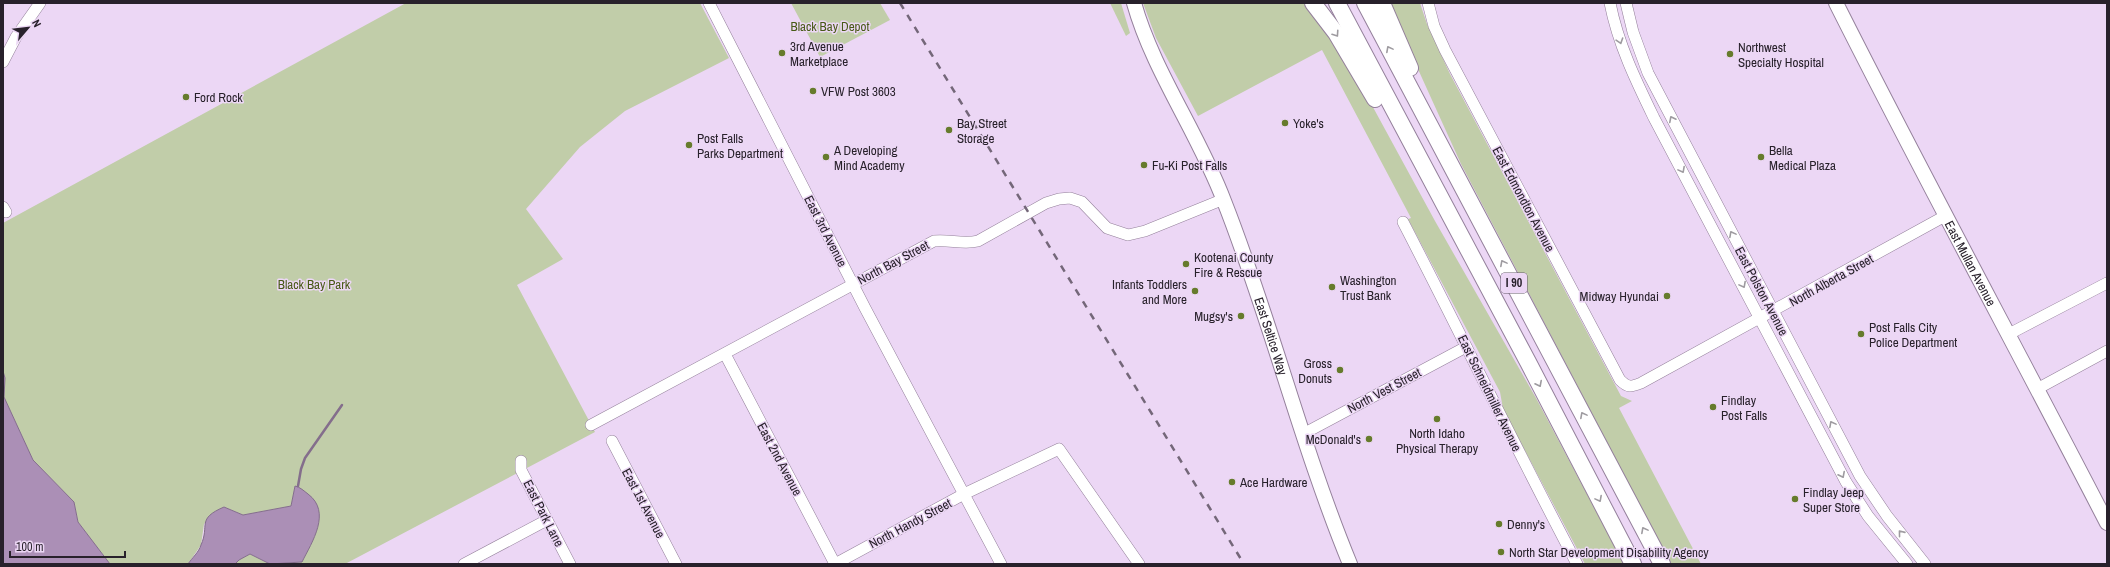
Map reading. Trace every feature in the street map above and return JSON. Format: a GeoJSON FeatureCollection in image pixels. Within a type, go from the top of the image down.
{"type":"FeatureCollection","features":[{"type":"Feature","properties":{"kind":"highway"},"geometry":{"type":"LineString","coordinates":[[1313,3],[1355,64],[1454,241],[1528,362]]}},
{"type":"Feature","properties":{"kind":"highway","name":"I 90"},"geometry":{"type":"LineString","coordinates":[[1337,3],[1528,362],[1633,564]]}},
{"type":"Feature","properties":{"kind":"highway","name":"I 90"},"geometry":{"type":"LineString","coordinates":[[1365,3],[1662,564]]}},
{"type":"Feature","properties":{"kind":"highway"},"geometry":{"type":"LineString","coordinates":[[1382,3],[1464,190]]}},
{"type":"Feature","properties":{"kind":"main road","name":"East Seltice Way"},"geometry":{"type":"LineString","coordinates":[[1134,3],[1154,55],[1195,135],[1224,199],[1262,301],[1303,434],[1350,564]]}},
{"type":"Feature","properties":{"kind":"main road","name":"East Mullan Avenue"},"geometry":{"type":"LineString","coordinates":[[1836,3],[1945,216],[2009,334],[2107,523]]}},
{"type":"Feature","properties":{"kind":"street"},"geometry":{"type":"LineString","coordinates":[[3,62],[16,37],[40,3]]}},
{"type":"Feature","properties":{"kind":"street","name":"East 3rd Avenue"},"geometry":{"type":"LineString","coordinates":[[709,3],[853,283],[1001,564]]}},
{"type":"Feature","properties":{"kind":"street","name":"East Edmondton Avenue"},"geometry":{"type":"LineString","coordinates":[[1428,3],[1434,26],[1445,50],[1620,380],[1626,386],[1631,387]]}},
{"type":"Feature","properties":{"kind":"street","name":"East Polston Avenue"},"geometry":{"type":"LineString","coordinates":[[1610,3],[1619,41],[1634,78],[1846,482],[1868,516],[1907,564]]}},
{"type":"Feature","properties":{"kind":"street","name":"East Polston Avenue"},"geometry":{"type":"LineString","coordinates":[[1626,3],[1635,40],[1648,73],[1773,312],[1870,493],[1925,564]]}},
{"type":"Feature","properties":{"kind":"street","name":"North Bay Street"},"geometry":{"type":"LineString","coordinates":[[591,425],[725,354],[924,244],[943,240],[970,243],[978,241],[1029,212],[1059,199],[1066,198],[1078,201],[1088,207],[1108,228],[1128,235],[1148,230],[1224,199]]}},
{"type":"Feature","properties":{"kind":"street","name":"North Alberta Street"},"geometry":{"type":"LineString","coordinates":[[1631,387],[1773,312],[1945,216]]}},
{"type":"Feature","properties":{"kind":"street","name":"East Schneidmiller Avenue"},"geometry":{"type":"LineString","coordinates":[[1402,222],[1504,424],[1577,564]]}},
{"type":"Feature","properties":{"kind":"street"},"geometry":{"type":"LineString","coordinates":[[2009,334],[2107,283]]}},
{"type":"Feature","properties":{"kind":"street","name":"North Vest Street"},"geometry":{"type":"LineString","coordinates":[[1303,434],[1466,347]]}},
{"type":"Feature","properties":{"kind":"street"},"geometry":{"type":"LineString","coordinates":[[2037,389],[2107,351]]}},
{"type":"Feature","properties":{"kind":"street","name":"East 2nd Avenue"},"geometry":{"type":"LineString","coordinates":[[725,354],[835,564]]}},
{"type":"Feature","properties":{"kind":"street","name":"East 1st Avenue"},"geometry":{"type":"LineString","coordinates":[[612,441],[676,564]]}},
{"type":"Feature","properties":{"kind":"street","name":"North Handy Street"},"geometry":{"type":"LineString","coordinates":[[835,564],[964,494],[1060,450],[1139,564]]}},
{"type":"Feature","properties":{"kind":"street","name":"East Park Lane"},"geometry":{"type":"LineString","coordinates":[[520,461],[521,470],[570,564]]}},
{"type":"Feature","properties":{"kind":"street"},"geometry":{"type":"LineString","coordinates":[[464,564],[547,520]]}},
{"type":"Feature","properties":{"kind":"green space","name":"Black Bay Park"},"geometry":{"type":"Polygon","coordinates":[[[406,3],[700,3],[729,58],[625,111],[580,147],[526,209],[563,259],[517,285],[595,432],[345,564],[270,564],[302,562],[298,486],[295,486],[291,506],[243,515],[224,507],[204,524],[201,545],[188,564],[110,564],[78,522],[74,502],[33,460],[4,397],[3,223],[406,3]]]}},
{"type":"Feature","properties":{"kind":"green space","name":"Black Bay Depot"},"geometry":{"type":"Polygon","coordinates":[[[791,3],[880,3],[890,20],[820,57],[791,3]]]}},
{"type":"Feature","properties":{"kind":"green space"},"geometry":{"type":"Polygon","coordinates":[[[1110,3],[1121,3],[1130,33],[1126,36],[1110,3]]]}},
{"type":"Feature","properties":{"kind":"green space"},"geometry":{"type":"Polygon","coordinates":[[[1143,3],[1306,3],[1350,65],[1435,221],[1536,398],[1624,564],[1585,564],[1503,409],[1500,392],[1408,219],[1411,218],[1322,50],[1198,116],[1156,38],[1143,3]]]}},
{"type":"Feature","properties":{"kind":"green space"},"geometry":{"type":"Polygon","coordinates":[[[1388,3],[1420,3],[1427,24],[1450,74],[1621,396],[1632,401],[1619,408],[1701,564],[1671,564],[1461,164],[1388,3]]]}},
{"type":"Feature","properties":{"kind":"green space"},"geometry":{"type":"Polygon","coordinates":[[[250,554],[270,564],[235,564],[250,554]]]}},
{"type":"Feature","properties":{"kind":"shaded area"},"geometry":{"type":"Polygon","coordinates":[[[3,371],[5,378],[4,397],[33,460],[74,502],[78,522],[110,564],[3,564],[3,371]]]}},
{"type":"Feature","properties":{"kind":"shaded area"},"geometry":{"type":"Polygon","coordinates":[[[295,486],[308,494],[315,501],[319,509],[318,527],[302,562],[270,564],[250,554],[235,564],[188,564],[200,548],[207,519],[215,511],[224,507],[243,515],[291,506],[295,486]]]}},
{"type":"Feature","properties":{"kind":"waterway"},"geometry":{"type":"LineString","coordinates":[[298,486],[301,469],[305,458],[342,405]]}},
{"type":"Feature","properties":{"kind":"railway"},"geometry":{"type":"LineString","coordinates":[[900,3],[1244,564]]}},
{"type":"Feature","properties":{"kind":"place","name":"3rd Avenue Marketplace"},"geometry":{"type":"Point","coordinates":[782,53]}},
{"type":"Feature","properties":{"kind":"place","name":"Northwest Specialty Hospital"},"geometry":{"type":"Point","coordinates":[1730,54]}},
{"type":"Feature","properties":{"kind":"place","name":"VFW Post 3603"},"geometry":{"type":"Point","coordinates":[813,91]}},
{"type":"Feature","properties":{"kind":"place","name":"Ford Rock"},"geometry":{"type":"Point","coordinates":[186,97]}},
{"type":"Feature","properties":{"kind":"place","name":"Yoke's"},"geometry":{"type":"Point","coordinates":[1285,123]}},
{"type":"Feature","properties":{"kind":"place","name":"Bay Street Storage"},"geometry":{"type":"Point","coordinates":[949,130]}},
{"type":"Feature","properties":{"kind":"place","name":"Post Falls Parks Department"},"geometry":{"type":"Point","coordinates":[689,145]}},
{"type":"Feature","properties":{"kind":"place","name":"A Developing Mind Academy"},"geometry":{"type":"Point","coordinates":[826,157]}},
{"type":"Feature","properties":{"kind":"place","name":"Bella Medical Plaza"},"geometry":{"type":"Point","coordinates":[1761,157]}},
{"type":"Feature","properties":{"kind":"place","name":"Fu-Ki Post Falls"},"geometry":{"type":"Point","coordinates":[1144,165]}},
{"type":"Feature","properties":{"kind":"place","name":"Kootenai County Fire & Rescue"},"geometry":{"type":"Point","coordinates":[1186,264]}},
{"type":"Feature","properties":{"kind":"place","name":"Washington Trust Bank"},"geometry":{"type":"Point","coordinates":[1332,287]}},
{"type":"Feature","properties":{"kind":"place","name":"Infants Toddlers and More"},"geometry":{"type":"Point","coordinates":[1195,291]}},
{"type":"Feature","properties":{"kind":"place","name":"Midway Hyundai"},"geometry":{"type":"Point","coordinates":[1667,296]}},
{"type":"Feature","properties":{"kind":"place","name":"Mugsy's"},"geometry":{"type":"Point","coordinates":[1241,316]}},
{"type":"Feature","properties":{"kind":"place","name":"Post Falls City Police Department"},"geometry":{"type":"Point","coordinates":[1861,334]}},
{"type":"Feature","properties":{"kind":"place","name":"Gross Donuts"},"geometry":{"type":"Point","coordinates":[1340,370]}},
{"type":"Feature","properties":{"kind":"place","name":"Findlay Post Falls"},"geometry":{"type":"Point","coordinates":[1713,407]}},
{"type":"Feature","properties":{"kind":"place","name":"North Idaho Physical Therapy"},"geometry":{"type":"Point","coordinates":[1437,419]}},
{"type":"Feature","properties":{"kind":"place","name":"McDonald's"},"geometry":{"type":"Point","coordinates":[1369,439]}},
{"type":"Feature","properties":{"kind":"place","name":"Ace Hardware"},"geometry":{"type":"Point","coordinates":[1232,482]}},
{"type":"Feature","properties":{"kind":"place","name":"Findlay Jeep Super Store"},"geometry":{"type":"Point","coordinates":[1795,499]}},
{"type":"Feature","properties":{"kind":"place","name":"Denny's"},"geometry":{"type":"Point","coordinates":[1499,524]}},
{"type":"Feature","properties":{"kind":"place","name":"North Star Development Disability Agency"},"geometry":{"type":"Point","coordinates":[1501,552]}}]}
